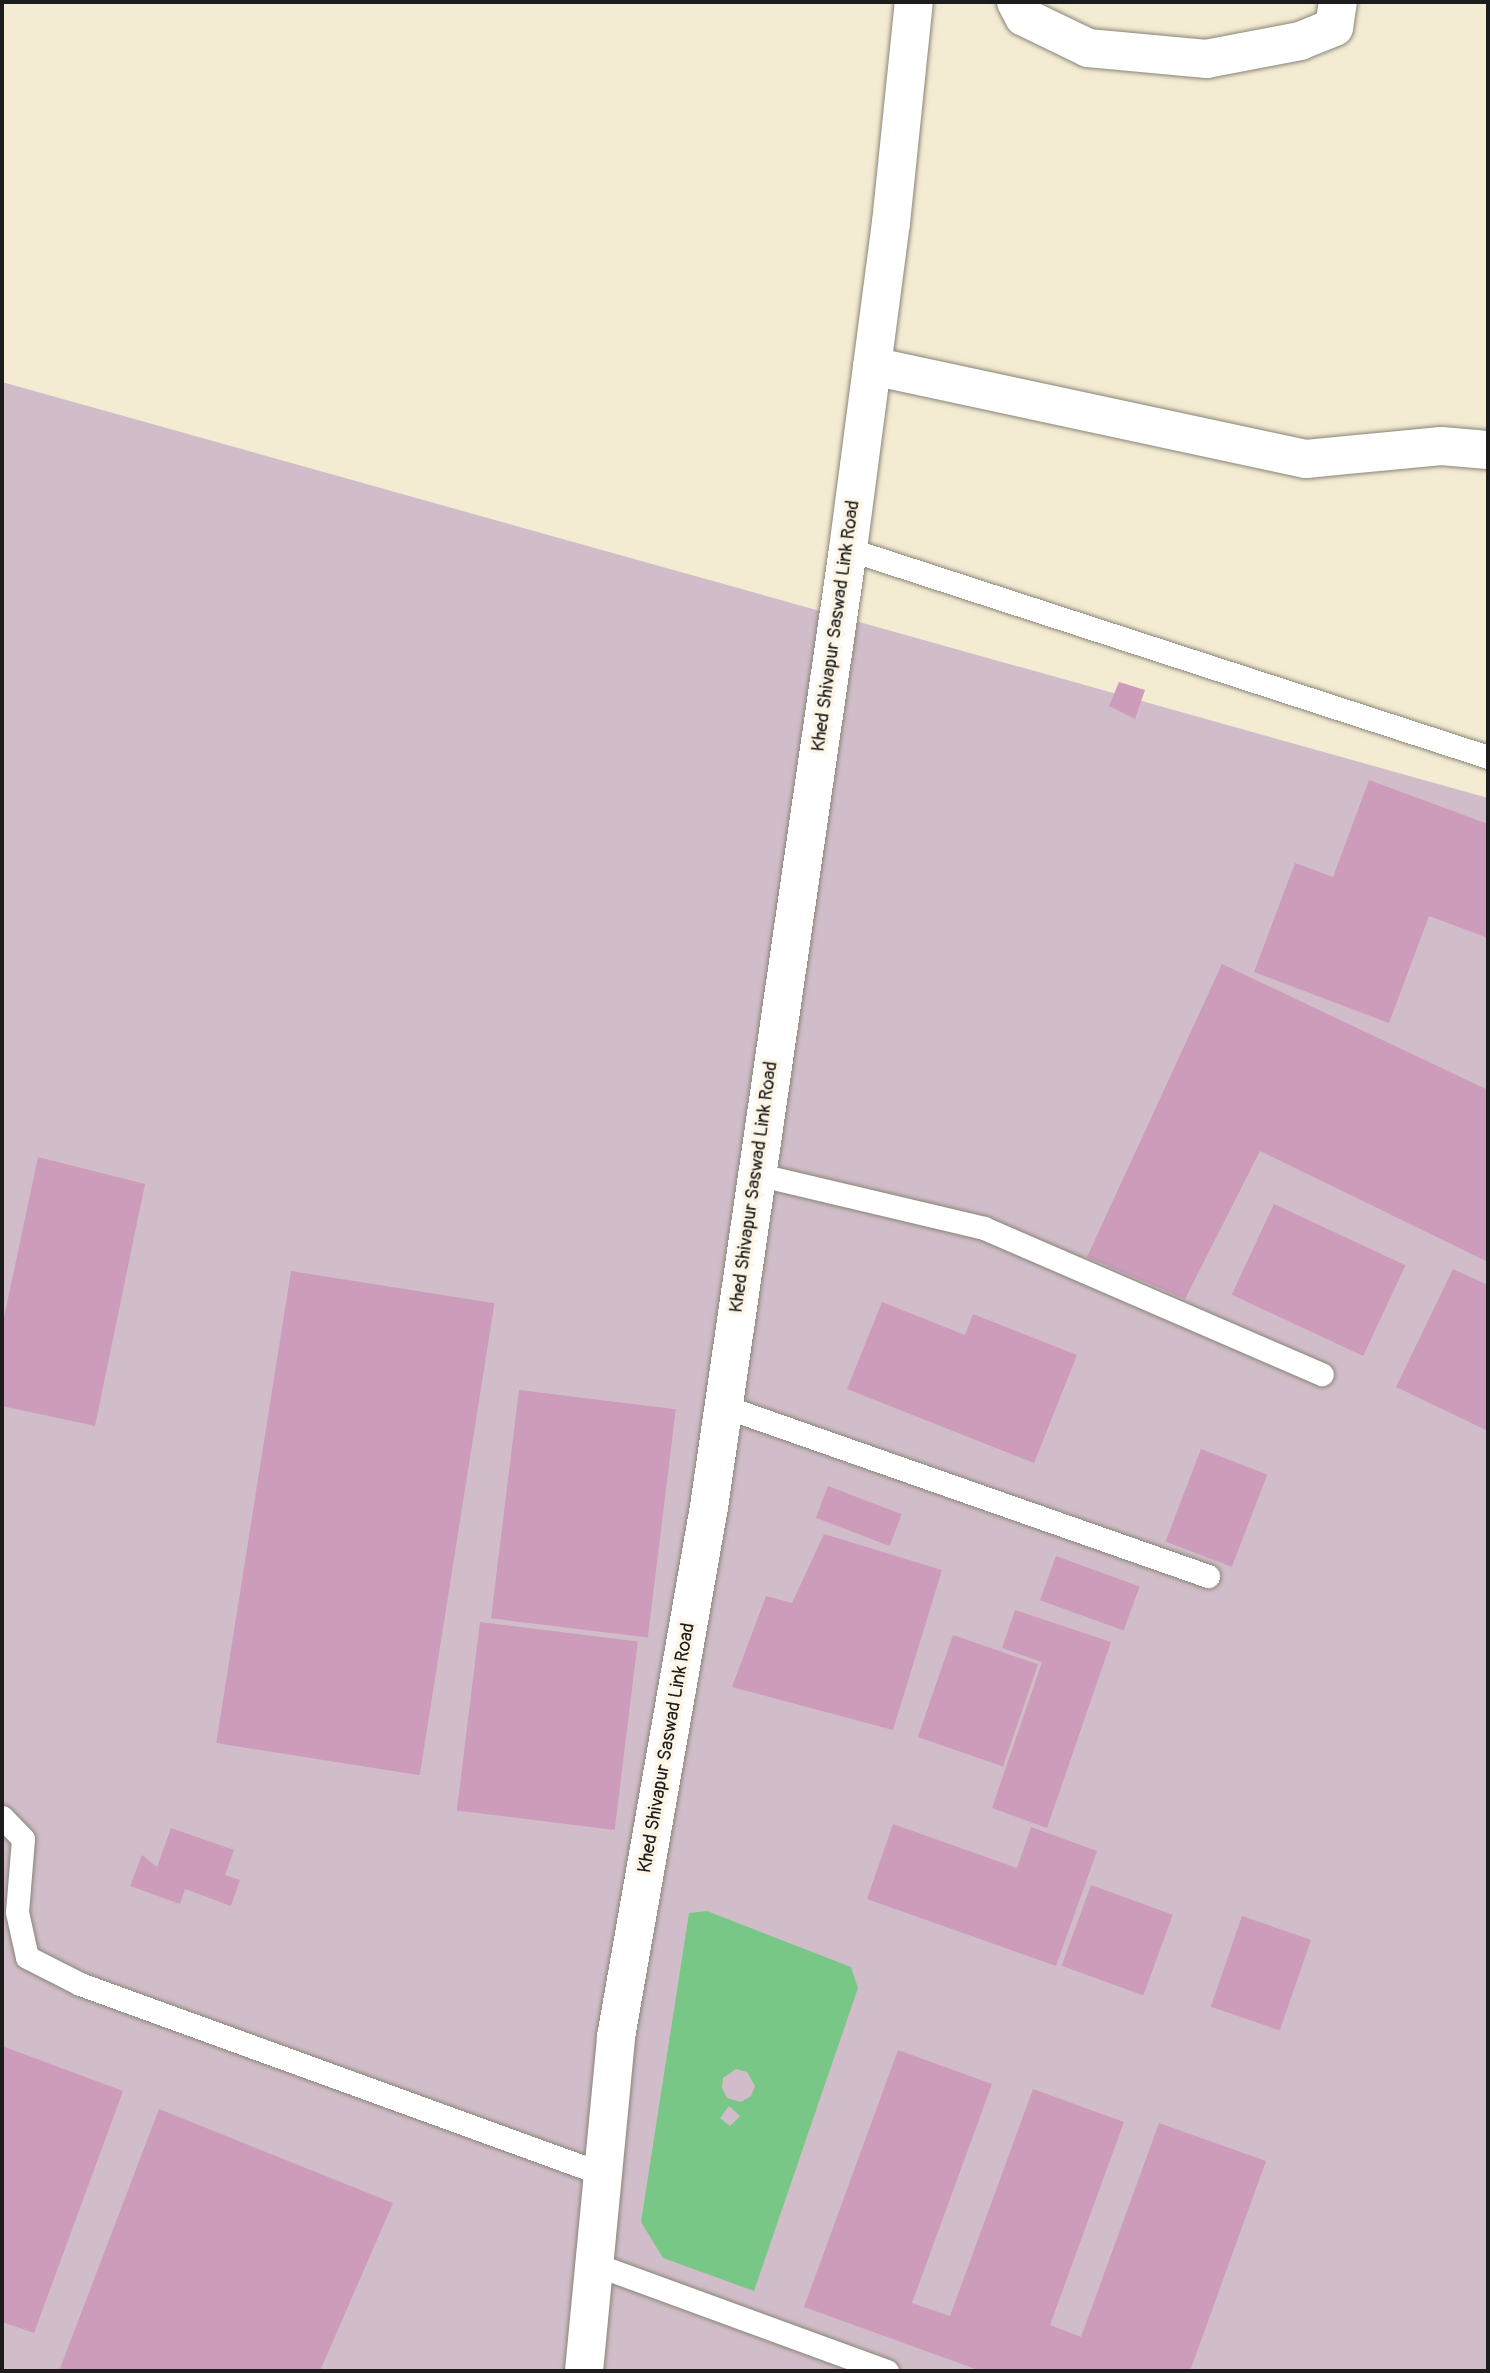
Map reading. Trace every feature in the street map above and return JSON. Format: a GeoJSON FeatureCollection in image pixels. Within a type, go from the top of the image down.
{"type":"FeatureCollection","features":[{"type":"Feature","properties":{"kind":"main road","name":"Khed Shivapur Saswad Link Road"},"geometry":{"type":"LineString","coordinates":[[584,2371],[616,2037],[723,1406],[848,549],[914,2]]}},
{"type":"Feature","properties":{"kind":"main road"},"geometry":{"type":"LineString","coordinates":[[1016,2],[1024,17],[1088,48],[1206,59],[1300,41],[1334,27],[1338,2]]}},
{"type":"Feature","properties":{"kind":"main road"},"geometry":{"type":"LineString","coordinates":[[872,366],[1306,459],[1441,446],[1488,450]]}},
{"type":"Feature","properties":{"kind":"lane"},"geometry":{"type":"LineString","coordinates":[[848,549],[1488,757]]}},
{"type":"Feature","properties":{"kind":"lane"},"geometry":{"type":"LineString","coordinates":[[755,1174],[984,1228],[1322,1374]]}},
{"type":"Feature","properties":{"kind":"lane"},"geometry":{"type":"LineString","coordinates":[[723,1406],[1208,1576]]}},
{"type":"Feature","properties":{"kind":"lane"},"geometry":{"type":"LineString","coordinates":[[2,1817],[23,1839],[17,1912],[27,1957],[80,1984],[603,2174]]}},
{"type":"Feature","properties":{"kind":"lane"},"geometry":{"type":"LineString","coordinates":[[594,2264],[887,2371]]}},
{"type":"Feature","properties":{"kind":"shaded area"},"geometry":{"type":"Polygon","coordinates":[[[2,382],[1488,798],[1488,2371],[2,2371],[2,382]]]}},
{"type":"Feature","properties":{"kind":"green space"},"geometry":{"type":"Polygon","coordinates":[[[707,1911],[851,1967],[858,1988],[754,2291],[663,2258],[641,2222],[689,1913],[707,1911]],[[736,2069],[723,2078],[722,2088],[727,2098],[741,2102],[751,2096],[755,2086],[747,2072],[736,2069]],[[729,2106],[720,2118],[730,2126],[740,2116],[729,2106]]]}},
{"type":"Feature","properties":{"kind":"building"},"geometry":{"type":"Polygon","coordinates":[[[1119,682],[1145,690],[1135,719],[1109,706],[1119,682]]]}},
{"type":"Feature","properties":{"kind":"building"},"geometry":{"type":"Polygon","coordinates":[[[1369,780],[1488,824],[1488,938],[1429,916],[1389,1023],[1254,972],[1295,863],[1333,877],[1369,780]]]}},
{"type":"Feature","properties":{"kind":"building"},"geometry":{"type":"Polygon","coordinates":[[[1222,964],[1488,1090],[1488,1262],[1260,1151],[1185,1299],[1087,1257],[1222,964]]]}},
{"type":"Feature","properties":{"kind":"building"},"geometry":{"type":"Polygon","coordinates":[[[38,1157],[145,1184],[95,1426],[2,1406],[2,1327],[38,1157]]]}},
{"type":"Feature","properties":{"kind":"building"},"geometry":{"type":"Polygon","coordinates":[[[1274,1204],[1405,1265],[1363,1356],[1232,1295],[1274,1204]]]}},
{"type":"Feature","properties":{"kind":"building"},"geometry":{"type":"Polygon","coordinates":[[[1453,1269],[1488,1285],[1488,1431],[1396,1387],[1453,1269]]]}},
{"type":"Feature","properties":{"kind":"building"},"geometry":{"type":"Polygon","coordinates":[[[291,1271],[494,1303],[420,1775],[216,1743],[291,1271]]]}},
{"type":"Feature","properties":{"kind":"building"},"geometry":{"type":"Polygon","coordinates":[[[882,1302],[965,1335],[973,1314],[1077,1355],[1034,1463],[847,1389],[882,1302]]]}},
{"type":"Feature","properties":{"kind":"building"},"geometry":{"type":"Polygon","coordinates":[[[519,1390],[676,1409],[648,1638],[491,1618],[519,1390]]]}},
{"type":"Feature","properties":{"kind":"building"},"geometry":{"type":"Polygon","coordinates":[[[1201,1449],[1267,1474],[1232,1567],[1166,1541],[1201,1449]]]}},
{"type":"Feature","properties":{"kind":"building"},"geometry":{"type":"Polygon","coordinates":[[[828,1486],[902,1514],[890,1546],[816,1518],[828,1486]]]}},
{"type":"Feature","properties":{"kind":"building"},"geometry":{"type":"Polygon","coordinates":[[[824,1534],[942,1570],[893,1730],[732,1687],[766,1596],[792,1603],[824,1534]]]}},
{"type":"Feature","properties":{"kind":"building"},"geometry":{"type":"Polygon","coordinates":[[[1056,1556],[1140,1586],[1124,1631],[1040,1600],[1056,1556]]]}},
{"type":"Feature","properties":{"kind":"building"},"geometry":{"type":"Polygon","coordinates":[[[1015,1610],[1111,1642],[1047,1828],[992,1808],[1042,1662],[1002,1648],[1015,1610]]]}},
{"type":"Feature","properties":{"kind":"building"},"geometry":{"type":"Polygon","coordinates":[[[480,1622],[638,1641],[615,1830],[457,1811],[480,1622]]]}},
{"type":"Feature","properties":{"kind":"building"},"geometry":{"type":"Polygon","coordinates":[[[953,1635],[1038,1664],[1003,1766],[918,1737],[953,1635]]]}},
{"type":"Feature","properties":{"kind":"building"},"geometry":{"type":"Polygon","coordinates":[[[893,1824],[1017,1868],[1031,1827],[1097,1851],[1056,1966],[867,1899],[893,1824]]]}},
{"type":"Feature","properties":{"kind":"building"},"geometry":{"type":"Polygon","coordinates":[[[171,1828],[234,1850],[225,1875],[240,1880],[231,1906],[185,1889],[180,1904],[130,1886],[142,1855],[157,1867],[171,1828]]]}},
{"type":"Feature","properties":{"kind":"building"},"geometry":{"type":"Polygon","coordinates":[[[1091,1885],[1173,1915],[1143,1996],[1062,1966],[1091,1885]]]}},
{"type":"Feature","properties":{"kind":"building"},"geometry":{"type":"Polygon","coordinates":[[[1242,1916],[1311,1940],[1280,2031],[1211,2007],[1242,1916]]]}},
{"type":"Feature","properties":{"kind":"building"},"geometry":{"type":"Polygon","coordinates":[[[2,2046],[123,2091],[34,2333],[2,2322],[2,2046]]]}},
{"type":"Feature","properties":{"kind":"building"},"geometry":{"type":"Polygon","coordinates":[[[898,2050],[992,2084],[912,2303],[950,2316],[1033,2089],[1124,2122],[1050,2325],[1081,2337],[1159,2123],[1266,2161],[1190,2371],[981,2371],[804,2307],[898,2050]]]}},
{"type":"Feature","properties":{"kind":"building"},"geometry":{"type":"Polygon","coordinates":[[[159,2109],[393,2203],[320,2371],[59,2371],[159,2109]]]}}]}
